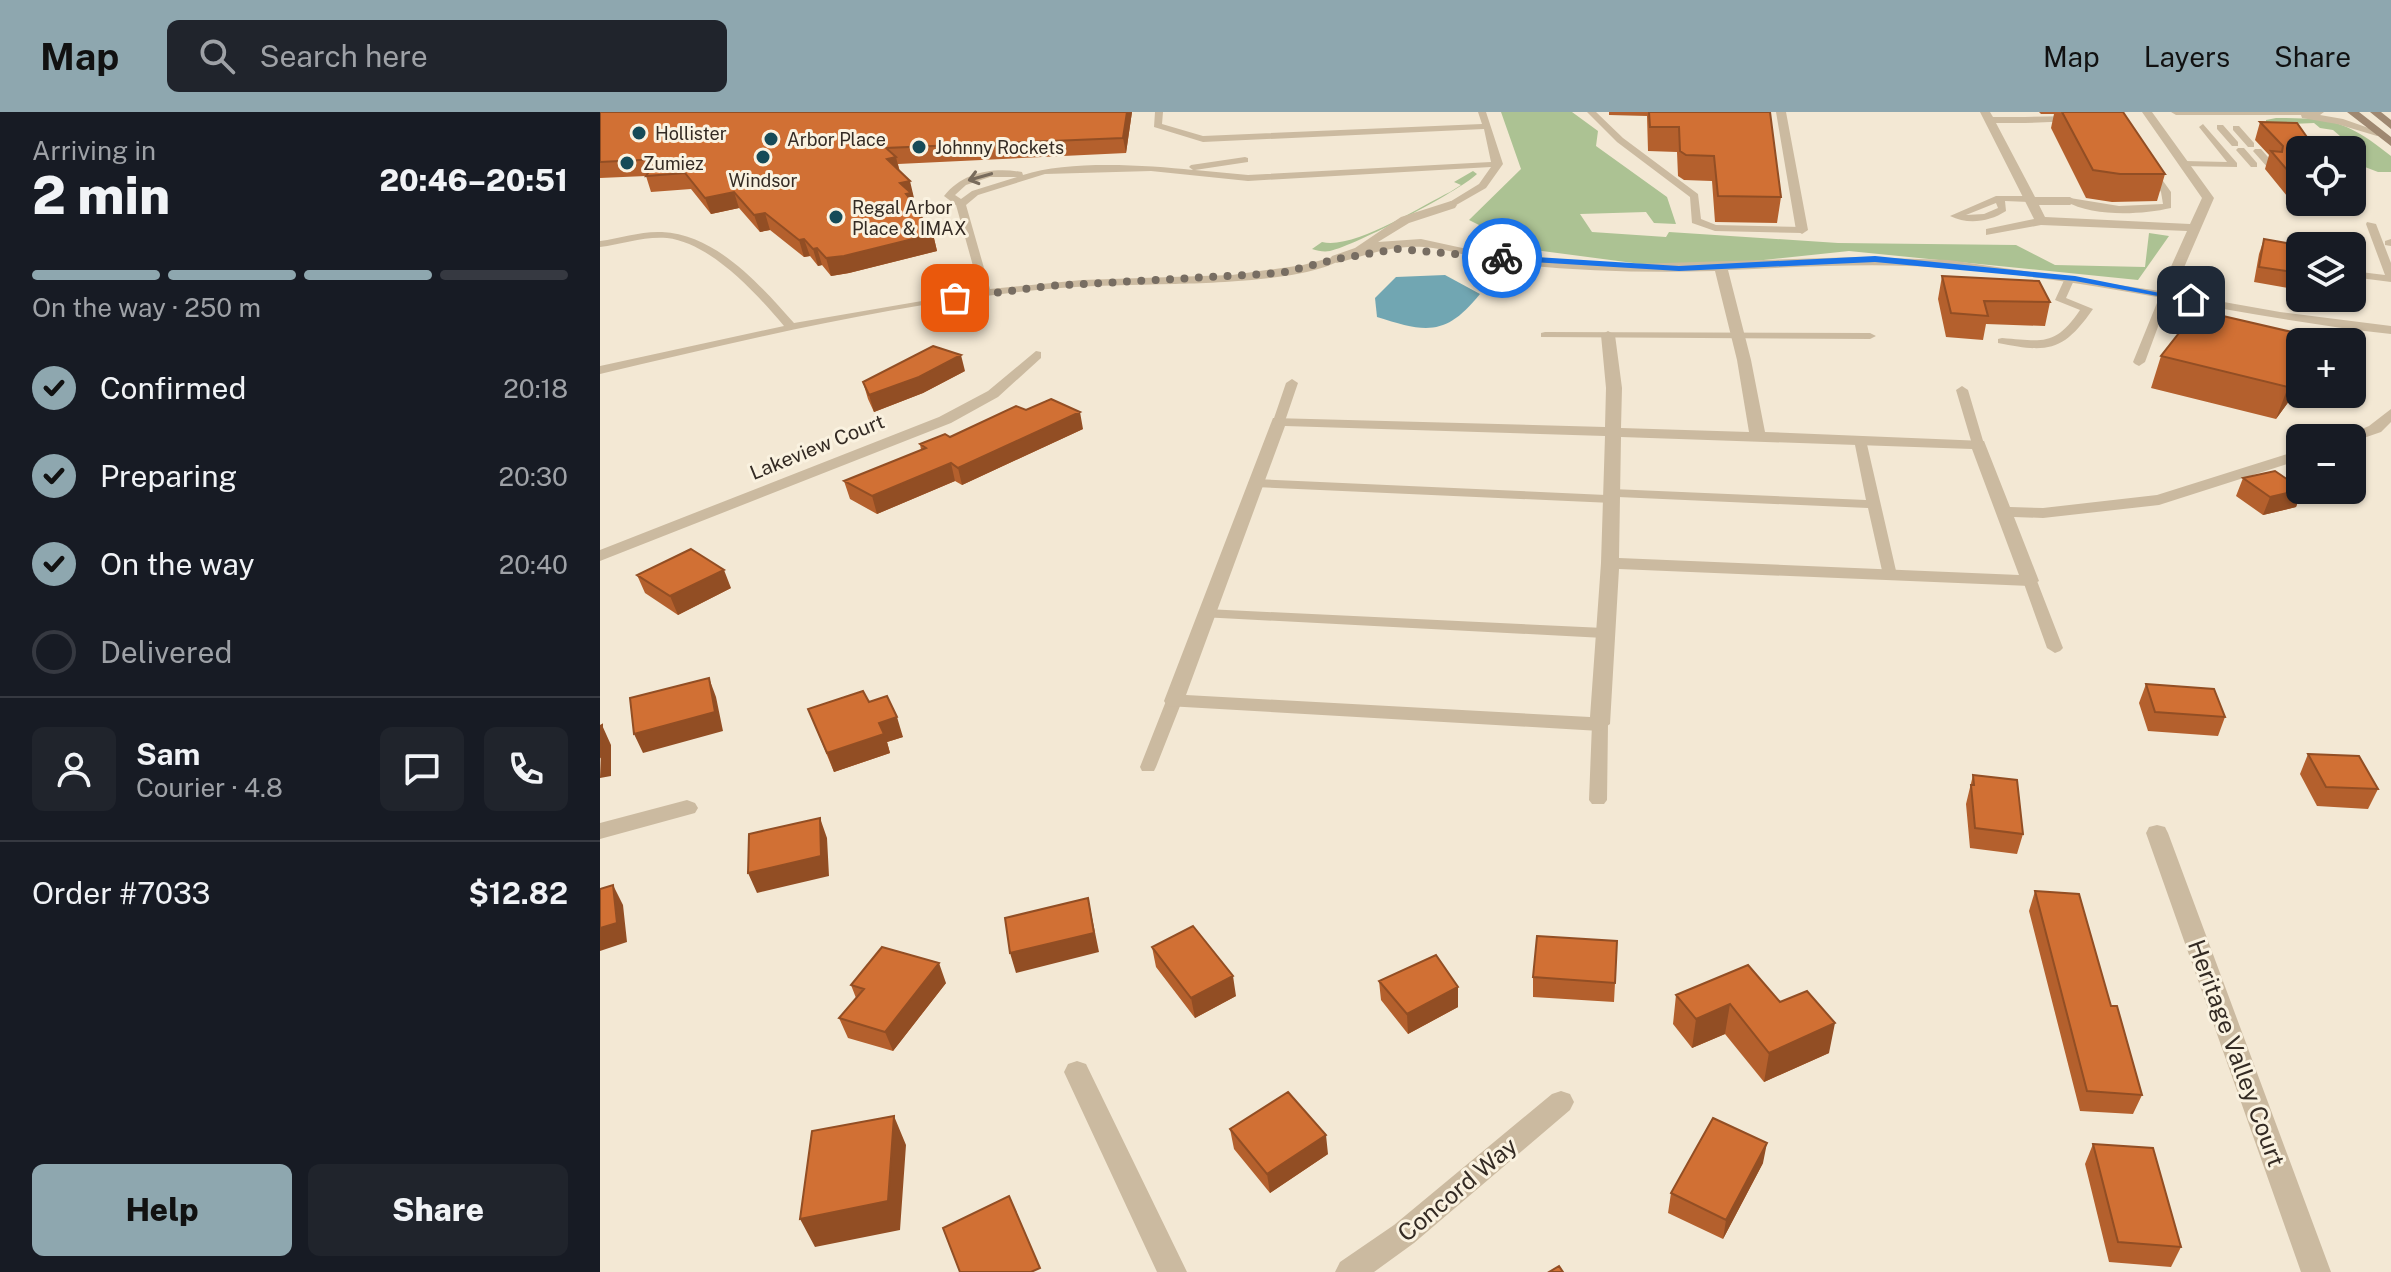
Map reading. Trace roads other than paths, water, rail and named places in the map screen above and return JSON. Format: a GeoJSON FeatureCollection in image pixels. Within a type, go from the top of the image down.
{"type":"FeatureCollection","features":[{"type":"Feature","properties":{"kind":"main road"},"geometry":{"type":"LineString","coordinates":[[2352,112],[2391,143]]}},
{"type":"Feature","properties":{"kind":"main road"},"geometry":{"type":"LineString","coordinates":[[2375,112],[2391,126]]}},
{"type":"Feature","properties":{"kind":"street"},"geometry":{"type":"LineString","coordinates":[[1781,112],[1802,230]]}},
{"type":"Feature","properties":{"kind":"street"},"geometry":{"type":"LineString","coordinates":[[2147,112],[2208,198],[2165,295]]}},
{"type":"Feature","properties":{"kind":"street"},"geometry":{"type":"LineString","coordinates":[[2176,112],[2319,112]]}},
{"type":"Feature","properties":{"kind":"street"},"geometry":{"type":"LineString","coordinates":[[2218,113],[2244,119],[2260,128],[2259,120],[2273,114]]}},
{"type":"Feature","properties":{"kind":"street"},"geometry":{"type":"LineString","coordinates":[[2299,114],[2339,121],[2377,133]]}},
{"type":"Feature","properties":{"kind":"street"},"geometry":{"type":"LineString","coordinates":[[1987,116],[2025,120]]}},
{"type":"Feature","properties":{"kind":"street"},"geometry":{"type":"LineString","coordinates":[[1987,116],[2041,221]]}},
{"type":"Feature","properties":{"kind":"street"},"geometry":{"type":"LineString","coordinates":[[2030,200],[2070,201]]}},
{"type":"Feature","properties":{"kind":"street"},"geometry":{"type":"LineString","coordinates":[[1337,259],[1404,232],[1433,229],[1458,208],[1454,203]]}},
{"type":"Feature","properties":{"kind":"street"},"geometry":{"type":"LineString","coordinates":[[1990,232],[2041,221],[2195,228]]}},
{"type":"Feature","properties":{"kind":"street"},"geometry":{"type":"LineString","coordinates":[[1433,229],[1468,253]]}},
{"type":"Feature","properties":{"kind":"street"},"geometry":{"type":"LineString","coordinates":[[1358,249],[1371,237],[1433,229],[1473,249],[1495,251],[1510,258]]}},
{"type":"Feature","properties":{"kind":"street"},"geometry":{"type":"LineString","coordinates":[[1337,259],[1413,248],[1587,266],[1721,267],[1875,259],[2070,278],[2323,324],[2391,330]]}},
{"type":"Feature","properties":{"kind":"street"},"geometry":{"type":"LineString","coordinates":[[1721,267],[1758,437]]}},
{"type":"Feature","properties":{"kind":"street"},"geometry":{"type":"LineString","coordinates":[[1608,335],[1614,388],[1613,432],[1612,496],[1600,724],[1174,701],[1279,421],[1613,432],[1758,437],[1978,444],[2007,512],[2030,581],[1610,563]]}},
{"type":"Feature","properties":{"kind":"street","name":"Lakeview Court"},"geometry":{"type":"LineString","coordinates":[[600,556],[945,420],[993,394],[1036,355]]}},
{"type":"Feature","properties":{"kind":"street"},"geometry":{"type":"LineString","coordinates":[[2366,432],[2375,429],[2391,414]]}},
{"type":"Feature","properties":{"kind":"street"},"geometry":{"type":"LineString","coordinates":[[2007,512],[2043,513],[2159,500],[2286,459]]}},
{"type":"Feature","properties":{"kind":"street"},"geometry":{"type":"LineString","coordinates":[[600,831],[687,808]]}},
{"type":"Feature","properties":{"kind":"street","name":"Heritage Valley Court"},"geometry":{"type":"LineString","coordinates":[[2157,833],[2316,1272]]}},
{"type":"Feature","properties":{"kind":"street"},"geometry":{"type":"LineString","coordinates":[[1077,1072],[1172,1272]]}},
{"type":"Feature","properties":{"kind":"street","name":"Concord Way"},"geometry":{"type":"LineString","coordinates":[[1350,1272],[1404,1234],[1561,1102]]}},
{"type":"Feature","properties":{"kind":"lane"},"geometry":{"type":"LineString","coordinates":[[1159,112],[1157,125],[1203,139],[1487,126]]}},
{"type":"Feature","properties":{"kind":"lane"},"geometry":{"type":"LineString","coordinates":[[1454,203],[1491,178],[1498,164],[1482,112]]}},
{"type":"Feature","properties":{"kind":"lane"},"geometry":{"type":"LineString","coordinates":[[1591,112],[1620,140],[1695,196],[1696,221],[1715,228],[1802,230]]}},
{"type":"Feature","properties":{"kind":"lane"},"geometry":{"type":"LineString","coordinates":[[2025,120],[2085,119]]}},
{"type":"Feature","properties":{"kind":"lane"},"geometry":{"type":"LineString","coordinates":[[2220,127],[2253,165]]}},
{"type":"Feature","properties":{"kind":"lane"},"geometry":{"type":"LineString","coordinates":[[2220,127],[2242,147],[2253,165]]}},
{"type":"Feature","properties":{"kind":"lane"},"geometry":{"type":"LineString","coordinates":[[2220,127],[2242,147],[2253,165]]}},
{"type":"Feature","properties":{"kind":"lane"},"geometry":{"type":"LineString","coordinates":[[2070,201],[2092,208],[2148,209],[2168,206],[2166,192],[2143,158]]}},
{"type":"Feature","properties":{"kind":"lane"},"geometry":{"type":"LineString","coordinates":[[1181,171],[1245,160]]}},
{"type":"Feature","properties":{"kind":"lane"},"geometry":{"type":"LineString","coordinates":[[986,294],[961,204],[949,196],[954,188],[974,177],[992,173],[1151,168],[1248,178],[1498,164]]}},
{"type":"Feature","properties":{"kind":"lane"},"geometry":{"type":"LineString","coordinates":[[2184,164],[2253,165]]}},
{"type":"Feature","properties":{"kind":"lane"},"geometry":{"type":"LineString","coordinates":[[961,204],[975,193],[1035,174]]}},
{"type":"Feature","properties":{"kind":"lane"},"geometry":{"type":"LineString","coordinates":[[1999,198],[2030,200]]}},
{"type":"Feature","properties":{"kind":"lane"},"geometry":{"type":"LineString","coordinates":[[1953,215],[1960,232]]}},
{"type":"Feature","properties":{"kind":"lane"},"geometry":{"type":"LineString","coordinates":[[2366,275],[2391,278],[2371,224]]}},
{"type":"Feature","properties":{"kind":"lane"},"geometry":{"type":"LineString","coordinates":[[600,244],[675,236],[704,250],[756,286],[790,326]]}},
{"type":"Feature","properties":{"kind":"lane"},"geometry":{"type":"LineString","coordinates":[[2376,244],[2390,242]]}},
{"type":"Feature","properties":{"kind":"lane"},"geometry":{"type":"LineString","coordinates":[[600,370],[790,326],[892,307],[1048,286],[1281,273],[1337,259]]}},
{"type":"Feature","properties":{"kind":"lane"},"geometry":{"type":"LineString","coordinates":[[2002,341],[2049,345],[2069,338],[2087,309],[2060,300],[2070,278]]}},
{"type":"Feature","properties":{"kind":"lane"},"geometry":{"type":"LineString","coordinates":[[2139,362],[2165,295]]}},
{"type":"Feature","properties":{"kind":"lane"},"geometry":{"type":"LineString","coordinates":[[2155,320],[2213,333]]}},
{"type":"Feature","properties":{"kind":"lane"},"geometry":{"type":"LineString","coordinates":[[1545,335],[1870,336]]}},
{"type":"Feature","properties":{"kind":"lane"},"geometry":{"type":"LineString","coordinates":[[1279,421],[1292,383]]}},
{"type":"Feature","properties":{"kind":"lane"},"geometry":{"type":"LineString","coordinates":[[1962,390],[1978,444]]}},
{"type":"Feature","properties":{"kind":"lane"},"geometry":{"type":"LineString","coordinates":[[1860,440],[1890,575]]}},
{"type":"Feature","properties":{"kind":"lane"},"geometry":{"type":"LineString","coordinates":[[1255,483],[1874,504]]}},
{"type":"Feature","properties":{"kind":"lane"},"geometry":{"type":"LineString","coordinates":[[2030,581],[2055,648]]}},
{"type":"Feature","properties":{"kind":"lane"},"geometry":{"type":"LineString","coordinates":[[1206,614],[1604,633]]}},
{"type":"Feature","properties":{"kind":"lane"},"geometry":{"type":"LineString","coordinates":[[1148,767],[1174,701]]}},
{"type":"Feature","properties":{"kind":"lane"},"geometry":{"type":"LineString","coordinates":[[1598,800],[1600,724]]}},
{"type":"Feature","properties":{"kind":"water"},"geometry":{"type":"Polygon","coordinates":[[[1445,275],[1480,294],[1457,318],[1446,324],[1423,328],[1377,317],[1375,298],[1396,277],[1445,275]]]}},
{"type":"Feature","properties":{"kind":"place","name":"Hollister"},"geometry":{"type":"Point","coordinates":[639,133]}},
{"type":"Feature","properties":{"kind":"place","name":"Arbor Place"},"geometry":{"type":"Point","coordinates":[771,139]}},
{"type":"Feature","properties":{"kind":"place","name":"Johnny Rockets"},"geometry":{"type":"Point","coordinates":[919,147]}},
{"type":"Feature","properties":{"kind":"place","name":"Windsor"},"geometry":{"type":"Point","coordinates":[763,157]}},
{"type":"Feature","properties":{"kind":"place","name":"Zumiez"},"geometry":{"type":"Point","coordinates":[627,163]}},
{"type":"Feature","properties":{"kind":"place","name":"Regal Arbor Place & IMAX"},"geometry":{"type":"Point","coordinates":[836,217]}}]}
